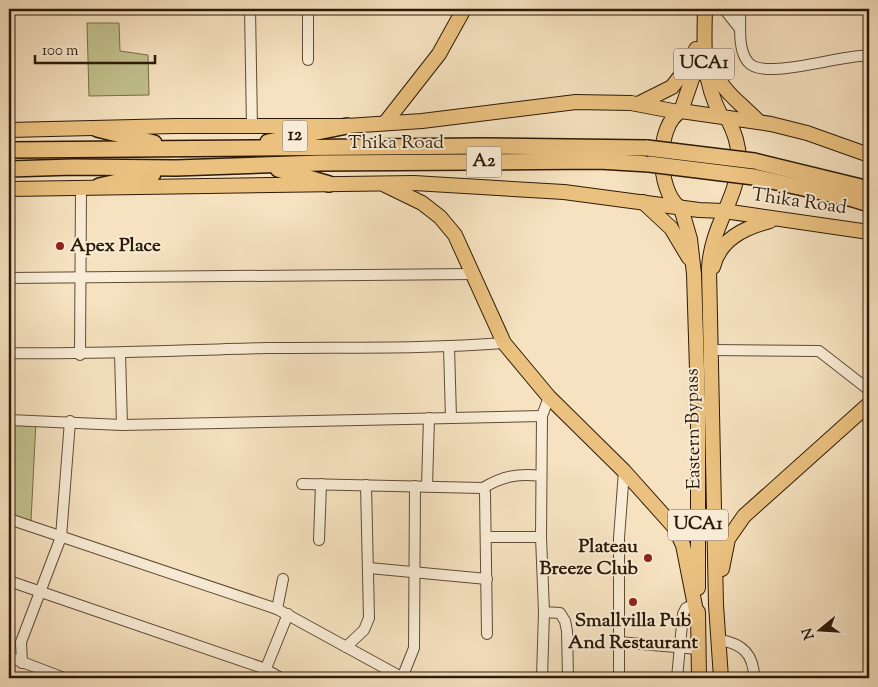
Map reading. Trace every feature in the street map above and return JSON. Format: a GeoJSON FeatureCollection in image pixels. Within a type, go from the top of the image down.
{"type":"FeatureCollection","features":[{"type":"Feature","properties":{"kind":"highway","name":"12"},"geometry":{"type":"LineString","coordinates":[[245,148],[347,126]]}},
{"type":"Feature","properties":{"kind":"highway"},"geometry":{"type":"LineString","coordinates":[[97,129],[176,149]]}},
{"type":"Feature","properties":{"kind":"highway","name":"Thika Road"},"geometry":{"type":"LineString","coordinates":[[9,150],[482,146],[647,148],[754,161],[869,189]]}},
{"type":"Feature","properties":{"kind":"highway","name":"Thika Road"},"geometry":{"type":"LineString","coordinates":[[9,169],[74,167],[176,168],[320,163],[599,161],[692,168],[754,177],[869,204]]}},
{"type":"Feature","properties":{"kind":"highway"},"geometry":{"type":"LineString","coordinates":[[267,166],[329,184]]}},
{"type":"Feature","properties":{"kind":"highway"},"geometry":{"type":"LineString","coordinates":[[100,186],[176,168]]}},
{"type":"Feature","properties":{"kind":"main road"},"geometry":{"type":"LineString","coordinates":[[385,123],[439,54],[464,9]]}},
{"type":"Feature","properties":{"kind":"main road","name":"UCA1"},"geometry":{"type":"LineString","coordinates":[[695,9],[706,81],[724,117]]}},
{"type":"Feature","properties":{"kind":"main road","name":"UCA1"},"geometry":{"type":"LineString","coordinates":[[679,111],[692,79],[700,48],[705,9]]}},
{"type":"Feature","properties":{"kind":"main road"},"geometry":{"type":"LineString","coordinates":[[638,104],[672,87],[689,67],[700,48]]}},
{"type":"Feature","properties":{"kind":"main road"},"geometry":{"type":"LineString","coordinates":[[700,48],[724,89],[734,101],[758,121]]}},
{"type":"Feature","properties":{"kind":"main road","name":"Thika Road"},"geometry":{"type":"LineString","coordinates":[[9,130],[176,126],[347,126],[422,121],[576,102],[603,101],[638,104],[679,111]]}},
{"type":"Feature","properties":{"kind":"main road"},"geometry":{"type":"LineString","coordinates":[[724,117],[738,146],[738,181],[724,211],[680,208],[669,197],[665,185],[663,138],[667,126],[679,111],[758,121],[807,134],[869,155]]}},
{"type":"Feature","properties":{"kind":"main road","name":"Thika Road"},"geometry":{"type":"LineString","coordinates":[[9,189],[414,182],[526,189],[680,208]]}},
{"type":"Feature","properties":{"kind":"main road"},"geometry":{"type":"LineString","coordinates":[[381,184],[412,196],[440,217],[455,234],[504,343],[549,397],[624,471],[675,528],[684,545],[698,621]]}},
{"type":"Feature","properties":{"kind":"main road"},"geometry":{"type":"LineString","coordinates":[[643,202],[678,237],[694,269]]}},
{"type":"Feature","properties":{"kind":"main road","name":"UCA1"},"geometry":{"type":"LineString","coordinates":[[680,208],[690,239],[694,269]]}},
{"type":"Feature","properties":{"kind":"main road","name":"Thika Road"},"geometry":{"type":"LineString","coordinates":[[724,211],[773,220],[869,232]]}},
{"type":"Feature","properties":{"kind":"main road","name":"Eastern Bypass"},"geometry":{"type":"LineString","coordinates":[[721,678],[716,605],[709,280],[712,241],[724,211]]}},
{"type":"Feature","properties":{"kind":"main road"},"geometry":{"type":"LineString","coordinates":[[709,280],[715,259],[729,239],[742,229],[773,220]]}},
{"type":"Feature","properties":{"kind":"main road","name":"Eastern Bypass"},"geometry":{"type":"LineString","coordinates":[[694,269],[698,372],[698,678]]}},
{"type":"Feature","properties":{"kind":"main road"},"geometry":{"type":"LineString","coordinates":[[716,605],[728,539],[744,516],[869,404]]}},
{"type":"Feature","properties":{"kind":"street"},"geometry":{"type":"LineString","coordinates":[[250,9],[252,127]]}},
{"type":"Feature","properties":{"kind":"street"},"geometry":{"type":"LineString","coordinates":[[308,9],[308,60]]}},
{"type":"Feature","properties":{"kind":"street"},"geometry":{"type":"LineString","coordinates":[[724,9],[741,30]]}},
{"type":"Feature","properties":{"kind":"street"},"geometry":{"type":"LineString","coordinates":[[740,9],[745,57],[752,66],[760,69],[869,56]]}},
{"type":"Feature","properties":{"kind":"street"},"geometry":{"type":"LineString","coordinates":[[80,355],[81,188]]}},
{"type":"Feature","properties":{"kind":"street"},"geometry":{"type":"LineString","coordinates":[[9,278],[473,274]]}},
{"type":"Feature","properties":{"kind":"street"},"geometry":{"type":"LineString","coordinates":[[9,353],[80,355],[267,348],[449,347],[504,343]]}},
{"type":"Feature","properties":{"kind":"street"},"geometry":{"type":"LineString","coordinates":[[449,347],[451,418]]}},
{"type":"Feature","properties":{"kind":"street"},"geometry":{"type":"LineString","coordinates":[[711,350],[819,351],[869,390]]}},
{"type":"Feature","properties":{"kind":"street"},"geometry":{"type":"LineString","coordinates":[[120,353],[122,425]]}},
{"type":"Feature","properties":{"kind":"street"},"geometry":{"type":"LineString","coordinates":[[542,678],[544,612],[541,537],[542,416],[549,397]]}},
{"type":"Feature","properties":{"kind":"street"},"geometry":{"type":"LineString","coordinates":[[9,420],[70,421],[122,425],[542,416]]}},
{"type":"Feature","properties":{"kind":"street"},"geometry":{"type":"LineString","coordinates":[[427,486],[429,418]]}},
{"type":"Feature","properties":{"kind":"street"},"geometry":{"type":"LineString","coordinates":[[22,663],[21,642],[61,537],[70,421]]}},
{"type":"Feature","properties":{"kind":"street"},"geometry":{"type":"LineString","coordinates":[[619,678],[619,538],[624,471]]}},
{"type":"Feature","properties":{"kind":"street"},"geometry":{"type":"LineString","coordinates":[[302,484],[483,488],[504,476],[527,474],[541,476]]}},
{"type":"Feature","properties":{"kind":"street"},"geometry":{"type":"LineString","coordinates":[[319,540],[321,484]]}},
{"type":"Feature","properties":{"kind":"street"},"geometry":{"type":"LineString","coordinates":[[346,647],[364,630],[369,618],[366,485]]}},
{"type":"Feature","properties":{"kind":"street"},"geometry":{"type":"LineString","coordinates":[[9,519],[277,609],[402,678],[414,648],[415,486]]}},
{"type":"Feature","properties":{"kind":"street"},"geometry":{"type":"LineString","coordinates":[[483,488],[485,493],[487,634]]}},
{"type":"Feature","properties":{"kind":"street"},"geometry":{"type":"LineString","coordinates":[[486,537],[541,537]]}},
{"type":"Feature","properties":{"kind":"street"},"geometry":{"type":"LineString","coordinates":[[369,568],[487,579]]}},
{"type":"Feature","properties":{"kind":"street"},"geometry":{"type":"LineString","coordinates":[[277,609],[282,578]]}},
{"type":"Feature","properties":{"kind":"street"},"geometry":{"type":"LineString","coordinates":[[9,582],[264,674],[281,678]]}},
{"type":"Feature","properties":{"kind":"street"},"geometry":{"type":"LineString","coordinates":[[677,678],[683,614],[686,608],[695,604]]}},
{"type":"Feature","properties":{"kind":"street"},"geometry":{"type":"LineString","coordinates":[[544,612],[560,613],[565,621],[568,678]]}},
{"type":"Feature","properties":{"kind":"street"},"geometry":{"type":"LineString","coordinates":[[264,674],[288,614]]}},
{"type":"Feature","properties":{"kind":"street"},"geometry":{"type":"LineString","coordinates":[[718,640],[731,642],[750,653],[754,667],[754,678]]}},
{"type":"Feature","properties":{"kind":"street"},"geometry":{"type":"LineString","coordinates":[[619,642],[698,648]]}},
{"type":"Feature","properties":{"kind":"street"},"geometry":{"type":"LineString","coordinates":[[9,657],[64,678]]}},
{"type":"Feature","properties":{"kind":"green space"},"geometry":{"type":"Polygon","coordinates":[[[87,23],[119,23],[120,51],[148,55],[149,95],[89,96],[87,23]]]}},
{"type":"Feature","properties":{"kind":"green space"},"geometry":{"type":"Polygon","coordinates":[[[9,421],[36,421],[31,521],[9,514],[9,421]]]}},
{"type":"Feature","properties":{"kind":"place","name":"Apex Place"},"geometry":{"type":"Point","coordinates":[60,246]}},
{"type":"Feature","properties":{"kind":"place","name":"Plateau Breeze Club"},"geometry":{"type":"Point","coordinates":[648,558]}},
{"type":"Feature","properties":{"kind":"place","name":"Smallvilla Pub And Restaurant"},"geometry":{"type":"Point","coordinates":[633,602]}}]}
